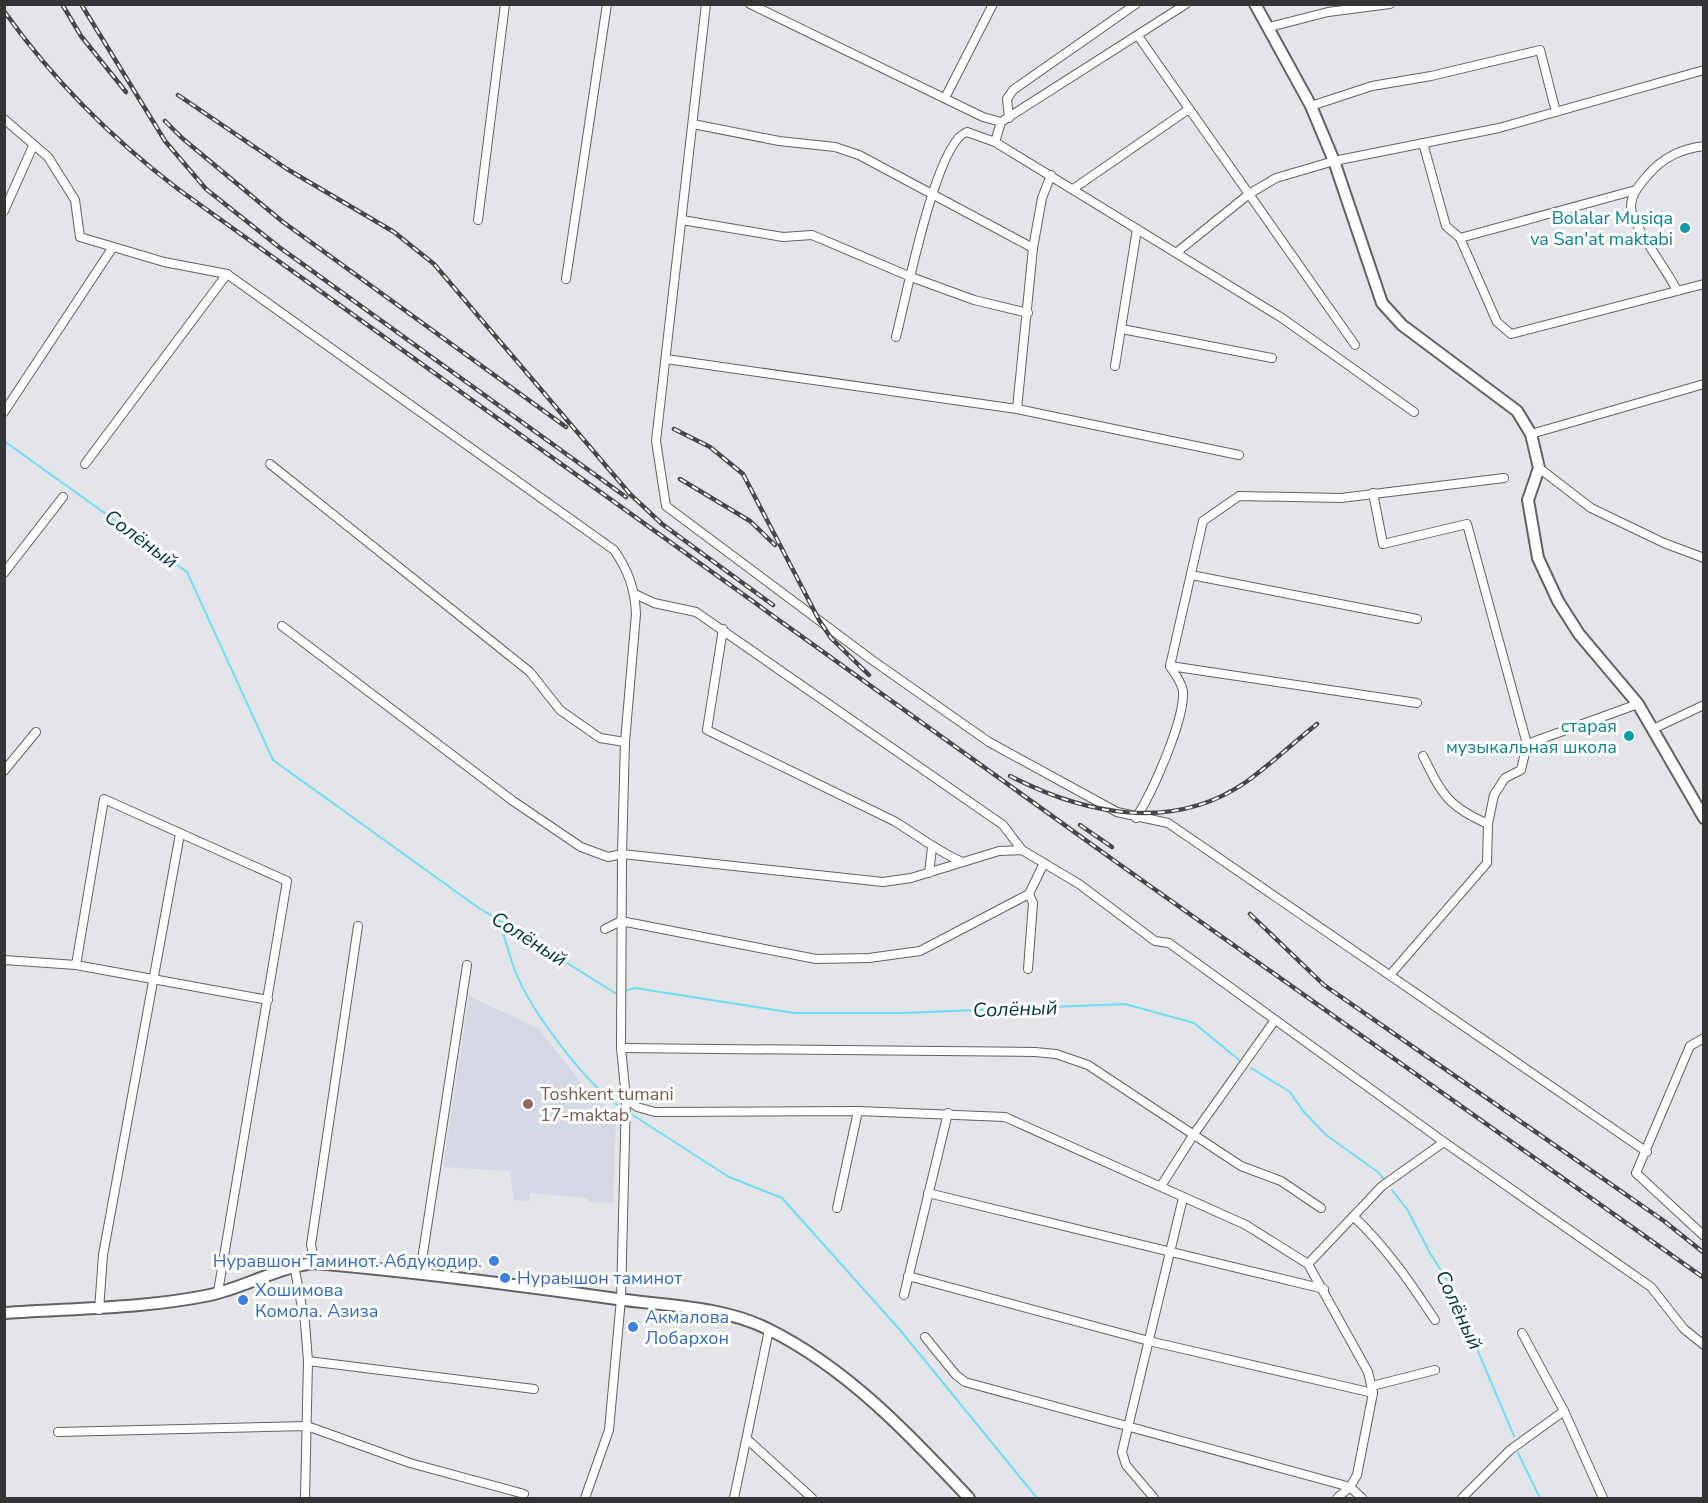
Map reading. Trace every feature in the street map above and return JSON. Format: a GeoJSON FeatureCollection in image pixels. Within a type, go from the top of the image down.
{"type":"FeatureCollection","features":[{"type":"Feature","properties":{"kind":"street"},"geometry":{"type":"LineString","coordinates":[[478,220],[505,4]]}},
{"type":"Feature","properties":{"kind":"street"},"geometry":{"type":"LineString","coordinates":[[566,279],[607,4]]}},
{"type":"Feature","properties":{"kind":"street"},"geometry":{"type":"LineString","coordinates":[[706,4],[657,441],[666,506],[872,660],[989,742],[1117,812],[1136,818],[1168,823],[1647,1152]]}},
{"type":"Feature","properties":{"kind":"street"},"geometry":{"type":"LineString","coordinates":[[750,4],[984,117],[1001,122],[1186,4]]}},
{"type":"Feature","properties":{"kind":"street"},"geometry":{"type":"LineString","coordinates":[[945,98],[993,4]]}},
{"type":"Feature","properties":{"kind":"street"},"geometry":{"type":"LineString","coordinates":[[1010,118],[1007,99],[1013,90],[1136,4]]}},
{"type":"Feature","properties":{"kind":"street"},"geometry":{"type":"LineString","coordinates":[[1255,4],[1270,27],[1311,106],[1334,160],[1382,303],[1402,325],[1517,411],[1531,434],[1539,468],[1528,500],[1538,558],[1558,601],[1579,634],[1638,704],[1703,815]]}},
{"type":"Feature","properties":{"kind":"street"},"geometry":{"type":"LineString","coordinates":[[1270,27],[1328,12],[1390,4]]}},
{"type":"Feature","properties":{"kind":"street"},"geometry":{"type":"LineString","coordinates":[[1138,36],[1355,345]]}},
{"type":"Feature","properties":{"kind":"street"},"geometry":{"type":"LineString","coordinates":[[1311,106],[1372,86],[1431,76],[1540,50],[1556,112]]}},
{"type":"Feature","properties":{"kind":"street"},"geometry":{"type":"LineString","coordinates":[[1176,253],[1249,194],[1276,178],[1334,160],[1499,128],[1704,70]]}},
{"type":"Feature","properties":{"kind":"street"},"geometry":{"type":"LineString","coordinates":[[1073,189],[1189,109]]}},
{"type":"Feature","properties":{"kind":"street"},"geometry":{"type":"LineString","coordinates":[[4,120],[48,157],[75,200],[80,237],[164,262],[227,274],[614,550],[626,568],[635,594],[625,742],[622,854],[620,1000],[625,1118],[621,1299],[609,1430],[585,1498]]}},
{"type":"Feature","properties":{"kind":"street"},"geometry":{"type":"LineString","coordinates":[[995,142],[1001,122]]}},
{"type":"Feature","properties":{"kind":"street"},"geometry":{"type":"LineString","coordinates":[[693,124],[779,141],[835,147],[859,155],[1033,248]]}},
{"type":"Feature","properties":{"kind":"street"},"geometry":{"type":"LineString","coordinates":[[896,337],[931,193],[957,139],[965,132],[995,142],[1282,318],[1414,412]]}},
{"type":"Feature","properties":{"kind":"street"},"geometry":{"type":"LineString","coordinates":[[1424,143],[1446,226],[1460,238],[1497,322],[1511,334],[1704,284]]}},
{"type":"Feature","properties":{"kind":"street"},"geometry":{"type":"LineString","coordinates":[[4,211],[33,146]]}},
{"type":"Feature","properties":{"kind":"street"},"geometry":{"type":"LineString","coordinates":[[1677,291],[1669,274],[1636,224],[1631,207],[1635,190],[1653,169],[1672,153],[1704,146]]}},
{"type":"Feature","properties":{"kind":"street"},"geometry":{"type":"LineString","coordinates":[[1017,410],[1033,248],[1042,198],[1051,175]]}},
{"type":"Feature","properties":{"kind":"street"},"geometry":{"type":"LineString","coordinates":[[1460,238],[1635,190]]}},
{"type":"Feature","properties":{"kind":"street"},"geometry":{"type":"LineString","coordinates":[[682,220],[783,237],[812,236],[974,300],[1028,313]]}},
{"type":"Feature","properties":{"kind":"street"},"geometry":{"type":"LineString","coordinates":[[1115,366],[1137,229]]}},
{"type":"Feature","properties":{"kind":"street"},"geometry":{"type":"LineString","coordinates":[[4,412],[113,247]]}},
{"type":"Feature","properties":{"kind":"street"},"geometry":{"type":"LineString","coordinates":[[85,464],[227,274]]}},
{"type":"Feature","properties":{"kind":"street"},"geometry":{"type":"LineString","coordinates":[[1122,328],[1272,358]]}},
{"type":"Feature","properties":{"kind":"street"},"geometry":{"type":"LineString","coordinates":[[666,359],[1017,410],[1239,455]]}},
{"type":"Feature","properties":{"kind":"street"},"geometry":{"type":"LineString","coordinates":[[1531,434],[1704,384]]}},
{"type":"Feature","properties":{"kind":"street"},"geometry":{"type":"LineString","coordinates":[[270,464],[530,672],[560,710],[600,738],[625,742]]}},
{"type":"Feature","properties":{"kind":"street"},"geometry":{"type":"LineString","coordinates":[[1539,468],[1591,507],[1664,543],[1704,558]]}},
{"type":"Feature","properties":{"kind":"street"},"geometry":{"type":"LineString","coordinates":[[1136,818],[1165,757],[1178,721],[1183,689],[1170,666],[1203,521],[1239,496],[1341,498],[1504,478]]}},
{"type":"Feature","properties":{"kind":"street"},"geometry":{"type":"LineString","coordinates":[[1372,493],[1383,544],[1467,524],[1527,744],[1521,770],[1505,778],[1494,795],[1488,824],[1487,863],[1390,975]]}},
{"type":"Feature","properties":{"kind":"street"},"geometry":{"type":"LineString","coordinates":[[4,573],[63,497]]}},
{"type":"Feature","properties":{"kind":"street"},"geometry":{"type":"LineString","coordinates":[[1191,575],[1417,619]]}},
{"type":"Feature","properties":{"kind":"street"},"geometry":{"type":"LineString","coordinates":[[635,594],[654,603],[696,612],[1003,825],[1022,850],[1079,884],[1155,942],[1169,943],[1444,1142],[1651,1287],[1684,1329],[1704,1345]]}},
{"type":"Feature","properties":{"kind":"street"},"geometry":{"type":"LineString","coordinates":[[282,626],[513,801],[581,848],[608,857],[622,854],[883,882],[911,879],[960,861],[999,851],[1022,850]]}},
{"type":"Feature","properties":{"kind":"street"},"geometry":{"type":"LineString","coordinates":[[723,629],[707,730],[894,821],[921,837],[932,848],[960,861]]}},
{"type":"Feature","properties":{"kind":"street"},"geometry":{"type":"LineString","coordinates":[[1170,666],[1417,703]]}},
{"type":"Feature","properties":{"kind":"street"},"geometry":{"type":"LineString","coordinates":[[1527,744],[1638,704]]}},
{"type":"Feature","properties":{"kind":"street"},"geometry":{"type":"LineString","coordinates":[[1653,729],[1704,705]]}},
{"type":"Feature","properties":{"kind":"street"},"geometry":{"type":"LineString","coordinates":[[4,771],[36,732]]}},
{"type":"Feature","properties":{"kind":"street"},"geometry":{"type":"LineString","coordinates":[[1423,756],[1444,797],[1473,818],[1488,824]]}},
{"type":"Feature","properties":{"kind":"street"},"geometry":{"type":"LineString","coordinates":[[76,965],[104,799],[287,881],[218,1293]]}},
{"type":"Feature","properties":{"kind":"street"},"geometry":{"type":"LineString","coordinates":[[99,1310],[103,1255],[156,979],[180,834]]}},
{"type":"Feature","properties":{"kind":"street"},"geometry":{"type":"LineString","coordinates":[[929,873],[932,848]]}},
{"type":"Feature","properties":{"kind":"street"},"geometry":{"type":"LineString","coordinates":[[605,929],[621,921],[816,959],[869,958],[920,951],[1029,894],[1044,863]]}},
{"type":"Feature","properties":{"kind":"street"},"geometry":{"type":"LineString","coordinates":[[1028,969],[1033,903],[1029,894]]}},
{"type":"Feature","properties":{"kind":"street"},"geometry":{"type":"LineString","coordinates":[[315,1263],[311,1245],[358,926]]}},
{"type":"Feature","properties":{"kind":"street"},"geometry":{"type":"LineString","coordinates":[[4,960],[76,965],[268,1000]]}},
{"type":"Feature","properties":{"kind":"street"},"geometry":{"type":"LineString","coordinates":[[420,1272],[467,965]]}},
{"type":"Feature","properties":{"kind":"street"},"geometry":{"type":"LineString","coordinates":[[1161,1186],[1194,1134],[1275,1020]]}},
{"type":"Feature","properties":{"kind":"street"},"geometry":{"type":"LineString","coordinates":[[1704,1038],[1690,1046],[1647,1152],[1636,1173],[1704,1236]]}},
{"type":"Feature","properties":{"kind":"street"},"geometry":{"type":"LineString","coordinates":[[621,1048],[1056,1054],[1089,1065],[1241,1166],[1281,1181],[1321,1208]]}},
{"type":"Feature","properties":{"kind":"street"},"geometry":{"type":"LineString","coordinates":[[625,1102],[655,1112],[948,1113],[1013,1120],[1246,1225],[1308,1264],[1324,1289],[1368,1372],[1372,1389],[1357,1476],[1350,1487],[1337,1498]]}},
{"type":"Feature","properties":{"kind":"street"},"geometry":{"type":"LineString","coordinates":[[837,1208],[858,1111]]}},
{"type":"Feature","properties":{"kind":"street"},"geometry":{"type":"LineString","coordinates":[[904,1295],[948,1113]]}},
{"type":"Feature","properties":{"kind":"street"},"geometry":{"type":"LineString","coordinates":[[1308,1264],[1382,1186],[1444,1142]]}},
{"type":"Feature","properties":{"kind":"street"},"geometry":{"type":"LineString","coordinates":[[928,1193],[1324,1289]]}},
{"type":"Feature","properties":{"kind":"street"},"geometry":{"type":"LineString","coordinates":[[1154,1498],[1123,1459],[1128,1427],[1183,1198]]}},
{"type":"Feature","properties":{"kind":"street"},"geometry":{"type":"LineString","coordinates":[[1353,1216],[1374,1236],[1404,1273],[1435,1320]]}},
{"type":"Feature","properties":{"kind":"street"},"geometry":{"type":"LineString","coordinates":[[4,1313],[99,1310],[218,1293],[294,1265],[315,1263],[420,1272],[728,1313],[769,1330],[833,1370],[910,1435],[969,1498]]}},
{"type":"Feature","properties":{"kind":"street"},"geometry":{"type":"LineString","coordinates":[[294,1265],[305,1323],[308,1361],[305,1498]]}},
{"type":"Feature","properties":{"kind":"street"},"geometry":{"type":"LineString","coordinates":[[908,1276],[1149,1341],[1372,1389],[1435,1370]]}},
{"type":"Feature","properties":{"kind":"street"},"geometry":{"type":"LineString","coordinates":[[734,1498],[748,1440],[769,1330]]}},
{"type":"Feature","properties":{"kind":"street"},"geometry":{"type":"LineString","coordinates":[[1522,1333],[1564,1411],[1603,1498]]}},
{"type":"Feature","properties":{"kind":"street"},"geometry":{"type":"LineString","coordinates":[[926,1337],[956,1375],[965,1382],[1350,1487],[1362,1498]]}},
{"type":"Feature","properties":{"kind":"street"},"geometry":{"type":"LineString","coordinates":[[308,1361],[534,1389]]}},
{"type":"Feature","properties":{"kind":"street"},"geometry":{"type":"LineString","coordinates":[[1462,1498],[1472,1495],[1510,1450],[1564,1411]]}},
{"type":"Feature","properties":{"kind":"street"},"geometry":{"type":"LineString","coordinates":[[58,1432],[307,1426],[410,1463],[524,1494]]}},
{"type":"Feature","properties":{"kind":"street"},"geometry":{"type":"LineString","coordinates":[[748,1440],[812,1498]]}},
{"type":"Feature","properties":{"kind":"shaded area","name":"Toshkent tumani 17-maktab"},"geometry":{"type":"Polygon","coordinates":[[[469,996],[539,1029],[590,1094],[616,1114],[613,1203],[588,1202],[587,1198],[530,1193],[529,1201],[514,1200],[510,1171],[443,1167],[469,996]]]}},
{"type":"Feature","properties":{"kind":"waterway","name":"Солёный"},"geometry":{"type":"LineString","coordinates":[[4,441],[187,572],[273,760],[476,906],[615,993],[619,992]]}},
{"type":"Feature","properties":{"kind":"waterway"},"geometry":{"type":"LineString","coordinates":[[497,917],[520,982],[544,1023],[592,1082],[623,1109]]}},
{"type":"Feature","properties":{"kind":"waterway","name":"Солёный"},"geometry":{"type":"LineString","coordinates":[[624,991],[635,988],[794,1013],[904,1013],[1125,1004],[1194,1023],[1239,1060]]}},
{"type":"Feature","properties":{"kind":"waterway","name":"Солёный"},"geometry":{"type":"LineString","coordinates":[[1251,1068],[1290,1092],[1303,1111],[1326,1135],[1378,1172],[1385,1181]]}},
{"type":"Feature","properties":{"kind":"waterway"},"geometry":{"type":"LineString","coordinates":[[628,1112],[729,1177],[782,1198],[900,1330],[1037,1498]]}},
{"type":"Feature","properties":{"kind":"waterway","name":"Солёный"},"geometry":{"type":"LineString","coordinates":[[1392,1190],[1407,1209],[1449,1283],[1514,1436]]}},
{"type":"Feature","properties":{"kind":"waterway","name":"Солёный"},"geometry":{"type":"LineString","coordinates":[[1518,1453],[1540,1498]]}},
{"type":"Feature","properties":{"kind":"railway"},"geometry":{"type":"LineString","coordinates":[[62,4],[81,36],[126,92]]}},
{"type":"Feature","properties":{"kind":"railway"},"geometry":{"type":"LineString","coordinates":[[81,4],[165,141],[206,189],[279,247],[626,497]]}},
{"type":"Feature","properties":{"kind":"railway"},"geometry":{"type":"LineString","coordinates":[[4,11],[42,61],[84,107],[153,170],[178,189],[1119,864],[1704,1278]]}},
{"type":"Feature","properties":{"kind":"railway"},"geometry":{"type":"LineString","coordinates":[[178,95],[287,169],[394,232],[434,264],[630,494],[662,524],[773,605]]}},
{"type":"Feature","properties":{"kind":"railway"},"geometry":{"type":"LineString","coordinates":[[165,121],[182,138],[283,222],[566,427]]}},
{"type":"Feature","properties":{"kind":"railway"},"geometry":{"type":"LineString","coordinates":[[674,429],[710,447],[743,474],[819,620],[831,638],[869,675]]}},
{"type":"Feature","properties":{"kind":"railway"},"geometry":{"type":"LineString","coordinates":[[680,479],[750,521],[775,545]]}},
{"type":"Feature","properties":{"kind":"railway"},"geometry":{"type":"LineString","coordinates":[[1010,776],[1068,800],[1098,808],[1158,813],[1188,808],[1218,798],[1246,782],[1317,724]]}},
{"type":"Feature","properties":{"kind":"railway"},"geometry":{"type":"LineString","coordinates":[[1080,825],[1112,847]]}},
{"type":"Feature","properties":{"kind":"railway"},"geometry":{"type":"LineString","coordinates":[[1250,914],[1324,985],[1664,1221],[1704,1253]]}},
{"type":"Feature","properties":{"kind":"place","name":"Bolalar Musiqa va San'at maktabi"},"geometry":{"type":"Point","coordinates":[1685,228]}},
{"type":"Feature","properties":{"kind":"place","name":"старая музыкальная школа"},"geometry":{"type":"Point","coordinates":[1629,736]}},
{"type":"Feature","properties":{"kind":"place","name":"Toshkent tumani 17-maktab"},"geometry":{"type":"Point","coordinates":[528,1104]}},
{"type":"Feature","properties":{"kind":"place","name":"Нуравшон Таминот. Абдукодир."},"geometry":{"type":"Point","coordinates":[494,1261]}},
{"type":"Feature","properties":{"kind":"place","name":"Нураышон таминот"},"geometry":{"type":"Point","coordinates":[505,1278]}},
{"type":"Feature","properties":{"kind":"place","name":"Хошимова Комола. Азиза"},"geometry":{"type":"Point","coordinates":[243,1300]}},
{"type":"Feature","properties":{"kind":"place","name":"Акмалова Лобархон"},"geometry":{"type":"Point","coordinates":[633,1327]}}]}
